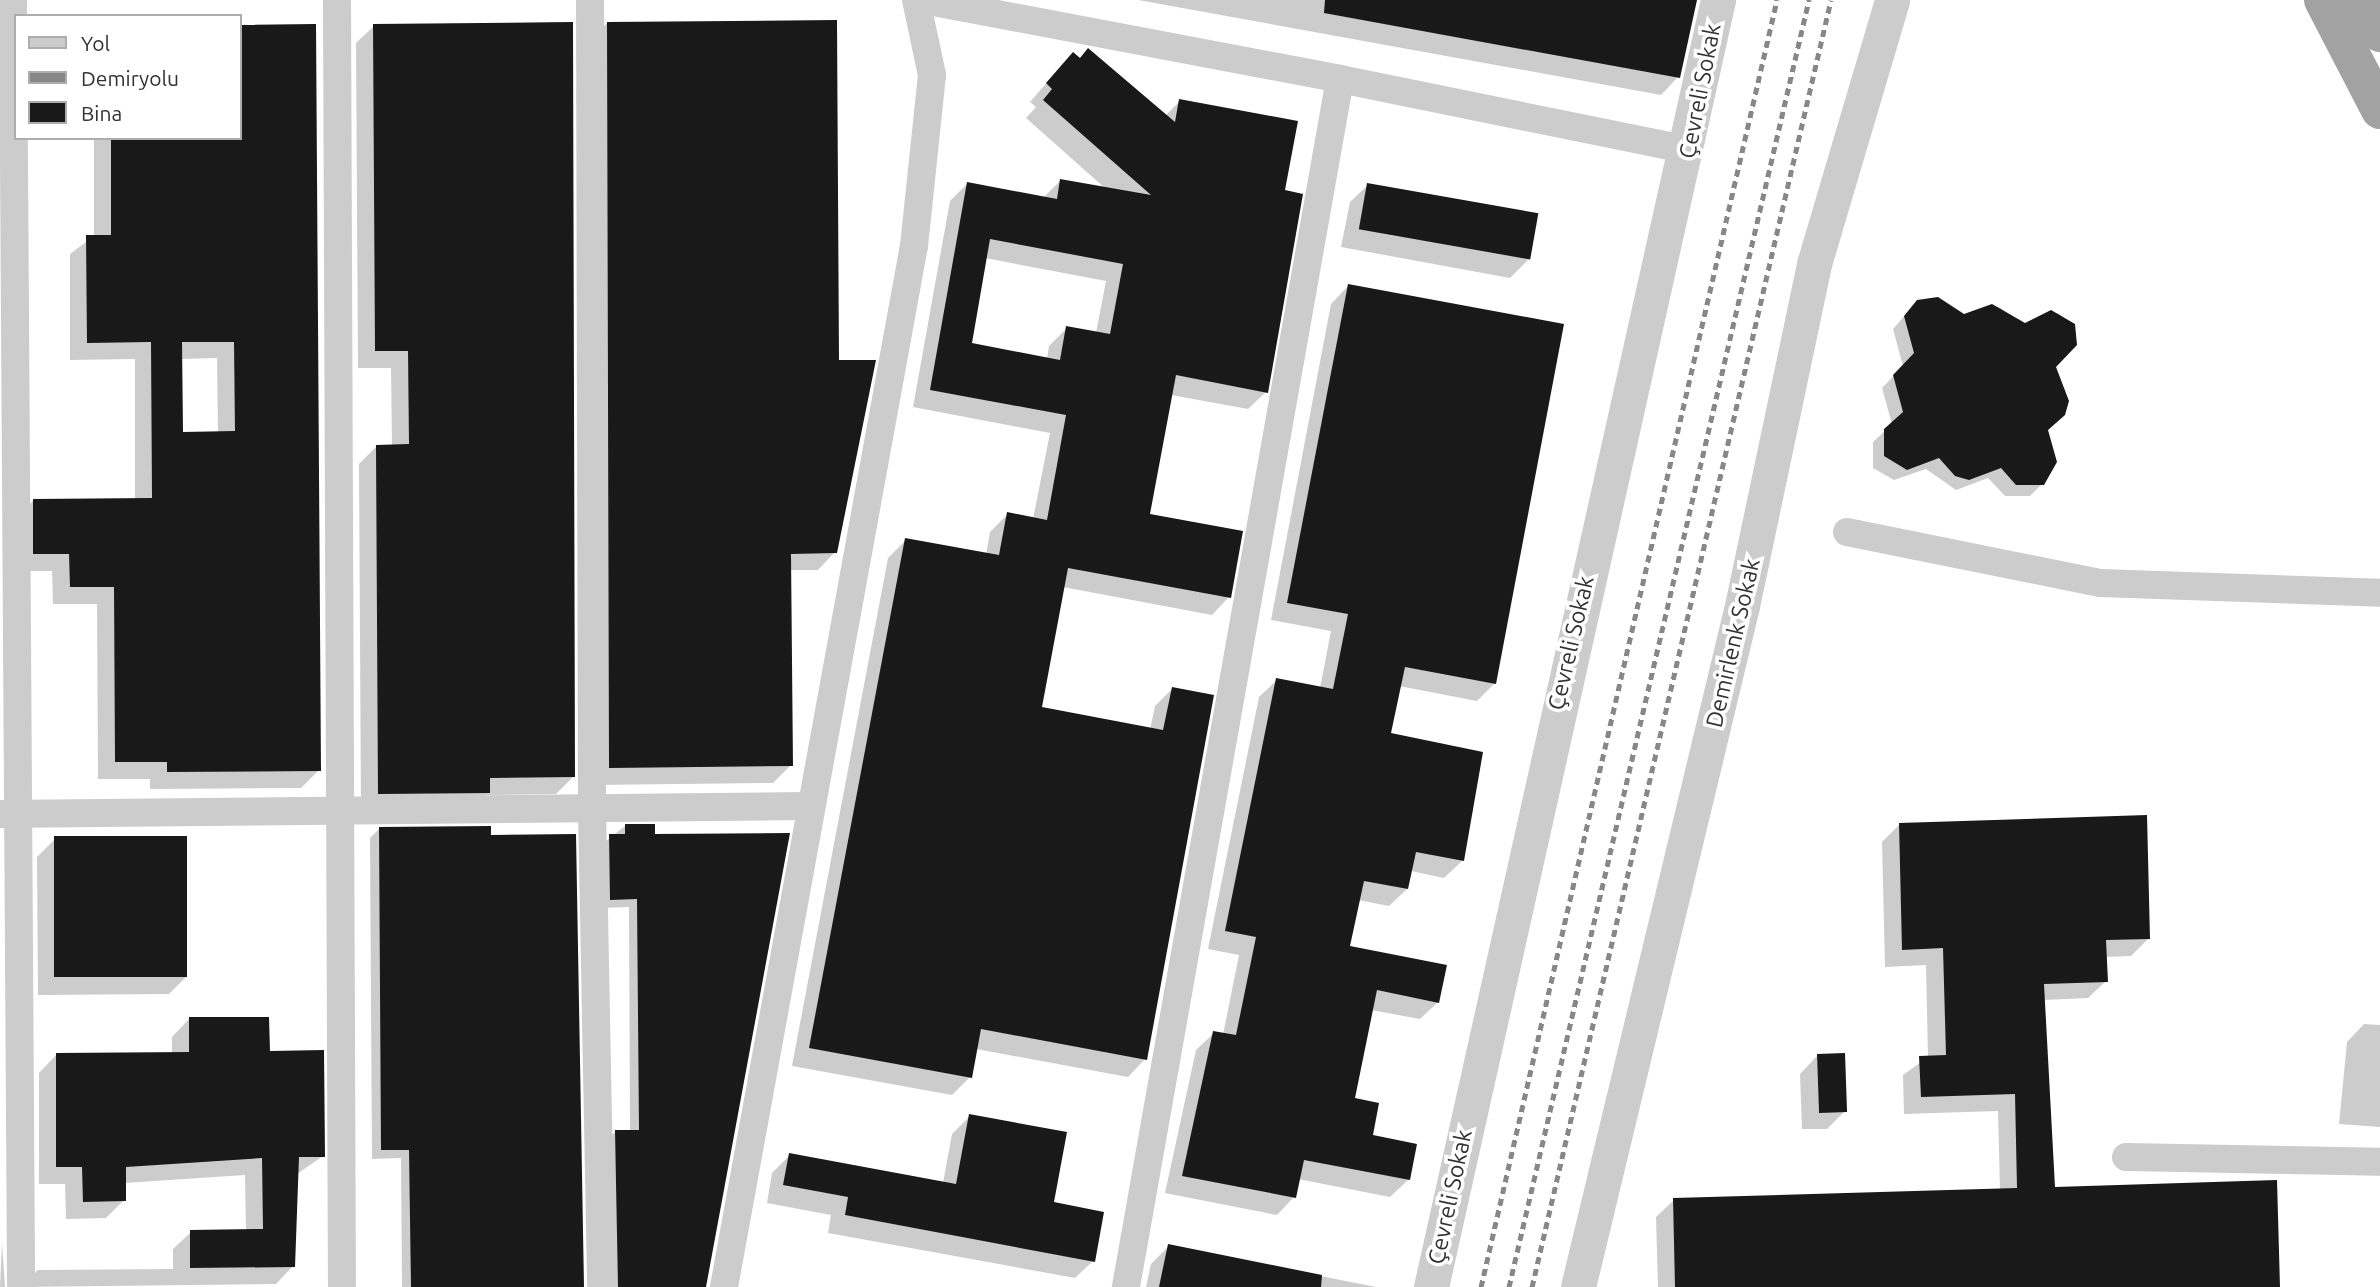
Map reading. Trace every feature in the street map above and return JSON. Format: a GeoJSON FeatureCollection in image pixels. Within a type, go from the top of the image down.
{"type":"FeatureCollection","features":[{"type":"Feature","properties":{"kind":"highway"},"geometry":{"type":"LineString","coordinates":[[2323,0],[2380,110]]}},
{"type":"Feature","properties":{"kind":"highway"},"geometry":{"type":"LineString","coordinates":[[2362,0],[2380,33]]}},
{"type":"Feature","properties":{"kind":"street"},"geometry":{"type":"LineString","coordinates":[[13,0],[9,814],[21,1287]]}},
{"type":"Feature","properties":{"kind":"street"},"geometry":{"type":"LineString","coordinates":[[337,0],[342,1287]]}},
{"type":"Feature","properties":{"kind":"street"},"geometry":{"type":"LineString","coordinates":[[590,0],[592,809],[601,1287]]}},
{"type":"Feature","properties":{"kind":"street"},"geometry":{"type":"LineString","coordinates":[[724,1287],[914,246],[932,75],[916,0]]}},
{"type":"Feature","properties":{"kind":"street"},"geometry":{"type":"LineString","coordinates":[[923,0],[1340,79],[1688,150]]}},
{"type":"Feature","properties":{"kind":"street","name":"Çevreli Sokak"},"geometry":{"type":"LineString","coordinates":[[1431,1287],[1580,600],[1688,150],[1718,0]]}},
{"type":"Feature","properties":{"kind":"street","name":"Demirlenk Sokak"},"geometry":{"type":"LineString","coordinates":[[1578,1287],[1742,606],[1814,264],[1892,0]]}},
{"type":"Feature","properties":{"kind":"street"},"geometry":{"type":"LineString","coordinates":[[1126,1287],[1340,79]]}},
{"type":"Feature","properties":{"kind":"street"},"geometry":{"type":"LineString","coordinates":[[1847,532],[2100,583],[2380,593]]}},
{"type":"Feature","properties":{"kind":"street"},"geometry":{"type":"LineString","coordinates":[[9,814],[342,814],[811,806]]}},
{"type":"Feature","properties":{"kind":"street"},"geometry":{"type":"LineString","coordinates":[[2126,1157],[2380,1162]]}},
{"type":"Feature","properties":{"kind":"building"},"geometry":{"type":"Polygon","coordinates":[[[1325,0],[1697,0],[1680,78],[1324,13],[1325,0]]]}},
{"type":"Feature","properties":{"kind":"building"},"geometry":{"type":"Polygon","coordinates":[[[837,20],[839,360],[876,360],[837,553],[791,554],[793,766],[609,768],[607,22],[837,20]]]}},
{"type":"Feature","properties":{"kind":"building"},"geometry":{"type":"Polygon","coordinates":[[[573,22],[575,777],[490,778],[490,793],[378,794],[376,445],[409,444],[408,351],[375,351],[373,24],[573,22]]]}},
{"type":"Feature","properties":{"kind":"building"},"geometry":{"type":"Polygon","coordinates":[[[316,24],[321,771],[167,772],[167,762],[115,762],[114,587],[70,587],[69,554],[33,554],[33,499],[152,498],[151,342],[87,343],[86,235],[111,235],[111,140],[242,140],[242,25],[316,24]],[[182,342],[183,432],[235,431],[234,342],[182,342]]]}},
{"type":"Feature","properties":{"kind":"building"},"geometry":{"type":"Polygon","coordinates":[[[1088,48],[1175,122],[1179,99],[1298,121],[1285,190],[1303,194],[1268,393],[1176,375],[1150,514],[1243,531],[1231,598],[1068,568],[1042,707],[1163,730],[1172,687],[1214,695],[1147,1060],[981,1029],[972,1078],[809,1048],[905,538],[999,555],[1007,512],[1047,520],[1066,415],[930,390],[967,182],[1057,199],[1060,179],[1151,195],[1043,100],[1052,89],[1046,83],[1073,52],[1080,58],[1088,48]],[[990,239],[972,343],[1060,360],[1066,326],[1110,334],[1123,264],[990,239]]]}},
{"type":"Feature","properties":{"kind":"building"},"geometry":{"type":"Polygon","coordinates":[[[1367,183],[1538,213],[1530,260],[1359,229],[1367,183]]]}},
{"type":"Feature","properties":{"kind":"building"},"geometry":{"type":"Polygon","coordinates":[[[1348,284],[1564,324],[1496,684],[1405,667],[1391,733],[1483,752],[1464,861],[1416,852],[1408,889],[1364,881],[1350,946],[1447,965],[1439,1003],[1377,990],[1355,1098],[1379,1103],[1373,1135],[1417,1144],[1410,1180],[1304,1160],[1296,1198],[1182,1176],[1213,1031],[1236,1035],[1256,937],[1225,931],[1276,678],[1333,689],[1348,614],[1287,603],[1348,284]]]}},
{"type":"Feature","properties":{"kind":"building"},"geometry":{"type":"Polygon","coordinates":[[[1938,297],[1964,314],[1992,304],[2025,323],[2051,310],[2075,324],[2077,345],[2056,367],[2069,401],[2065,415],[2048,430],[2057,462],[2044,485],[2016,485],[2001,468],[1969,480],[1955,476],[1939,458],[1907,470],[1884,456],[1884,429],[1903,412],[1893,375],[1914,353],[1904,316],[1917,300],[1938,297]]]}},
{"type":"Feature","properties":{"kind":"building"},"geometry":{"type":"Polygon","coordinates":[[[2147,815],[2150,939],[2106,940],[2108,982],[2044,984],[2055,1187],[2277,1180],[2280,1287],[1675,1287],[1673,1198],[2017,1188],[2015,1094],[1921,1097],[1919,1056],[1946,1055],[1943,948],[1902,950],[1899,823],[2147,815]]]}},
{"type":"Feature","properties":{"kind":"building"},"geometry":{"type":"Polygon","coordinates":[[[625,824],[655,824],[655,834],[790,833],[706,1287],[618,1287],[615,1130],[639,1130],[637,899],[610,900],[609,834],[625,834],[625,824]]]}},
{"type":"Feature","properties":{"kind":"building"},"geometry":{"type":"Polygon","coordinates":[[[491,826],[491,835],[576,834],[584,1287],[411,1287],[409,1150],[381,1150],[379,827],[491,826]]]}},
{"type":"Feature","properties":{"kind":"building"},"geometry":{"type":"Polygon","coordinates":[[[54,836],[187,836],[187,977],[54,977],[54,836]]]}},
{"type":"Feature","properties":{"kind":"building"},"geometry":{"type":"Polygon","coordinates":[[[189,1017],[269,1017],[270,1051],[324,1050],[325,1157],[299,1157],[295,1267],[190,1268],[190,1230],[263,1229],[262,1158],[126,1167],[126,1201],[83,1202],[82,1167],[56,1167],[56,1053],[189,1052],[189,1017]]]}},
{"type":"Feature","properties":{"kind":"building"},"geometry":{"type":"Polygon","coordinates":[[[1845,1053],[1847,1112],[1819,1113],[1817,1054],[1845,1053]]]}},
{"type":"Feature","properties":{"kind":"building"},"geometry":{"type":"Polygon","coordinates":[[[969,1114],[1067,1132],[1054,1202],[1104,1212],[1095,1262],[845,1215],[848,1197],[783,1185],[789,1153],[956,1184],[969,1114]]]}},
{"type":"Feature","properties":{"kind":"building"},"geometry":{"type":"Polygon","coordinates":[[[1168,1244],[1322,1275],[1321,1287],[1159,1287],[1168,1244]]]}},
{"type":"Feature","properties":{"kind":"railway"},"geometry":{"type":"LineString","coordinates":[[1481,1287],[1777,0]]}},
{"type":"Feature","properties":{"kind":"railway"},"geometry":{"type":"LineString","coordinates":[[1509,1287],[1809,0]]}},
{"type":"Feature","properties":{"kind":"railway"},"geometry":{"type":"LineString","coordinates":[[1532,1287],[1831,0]]}}]}
